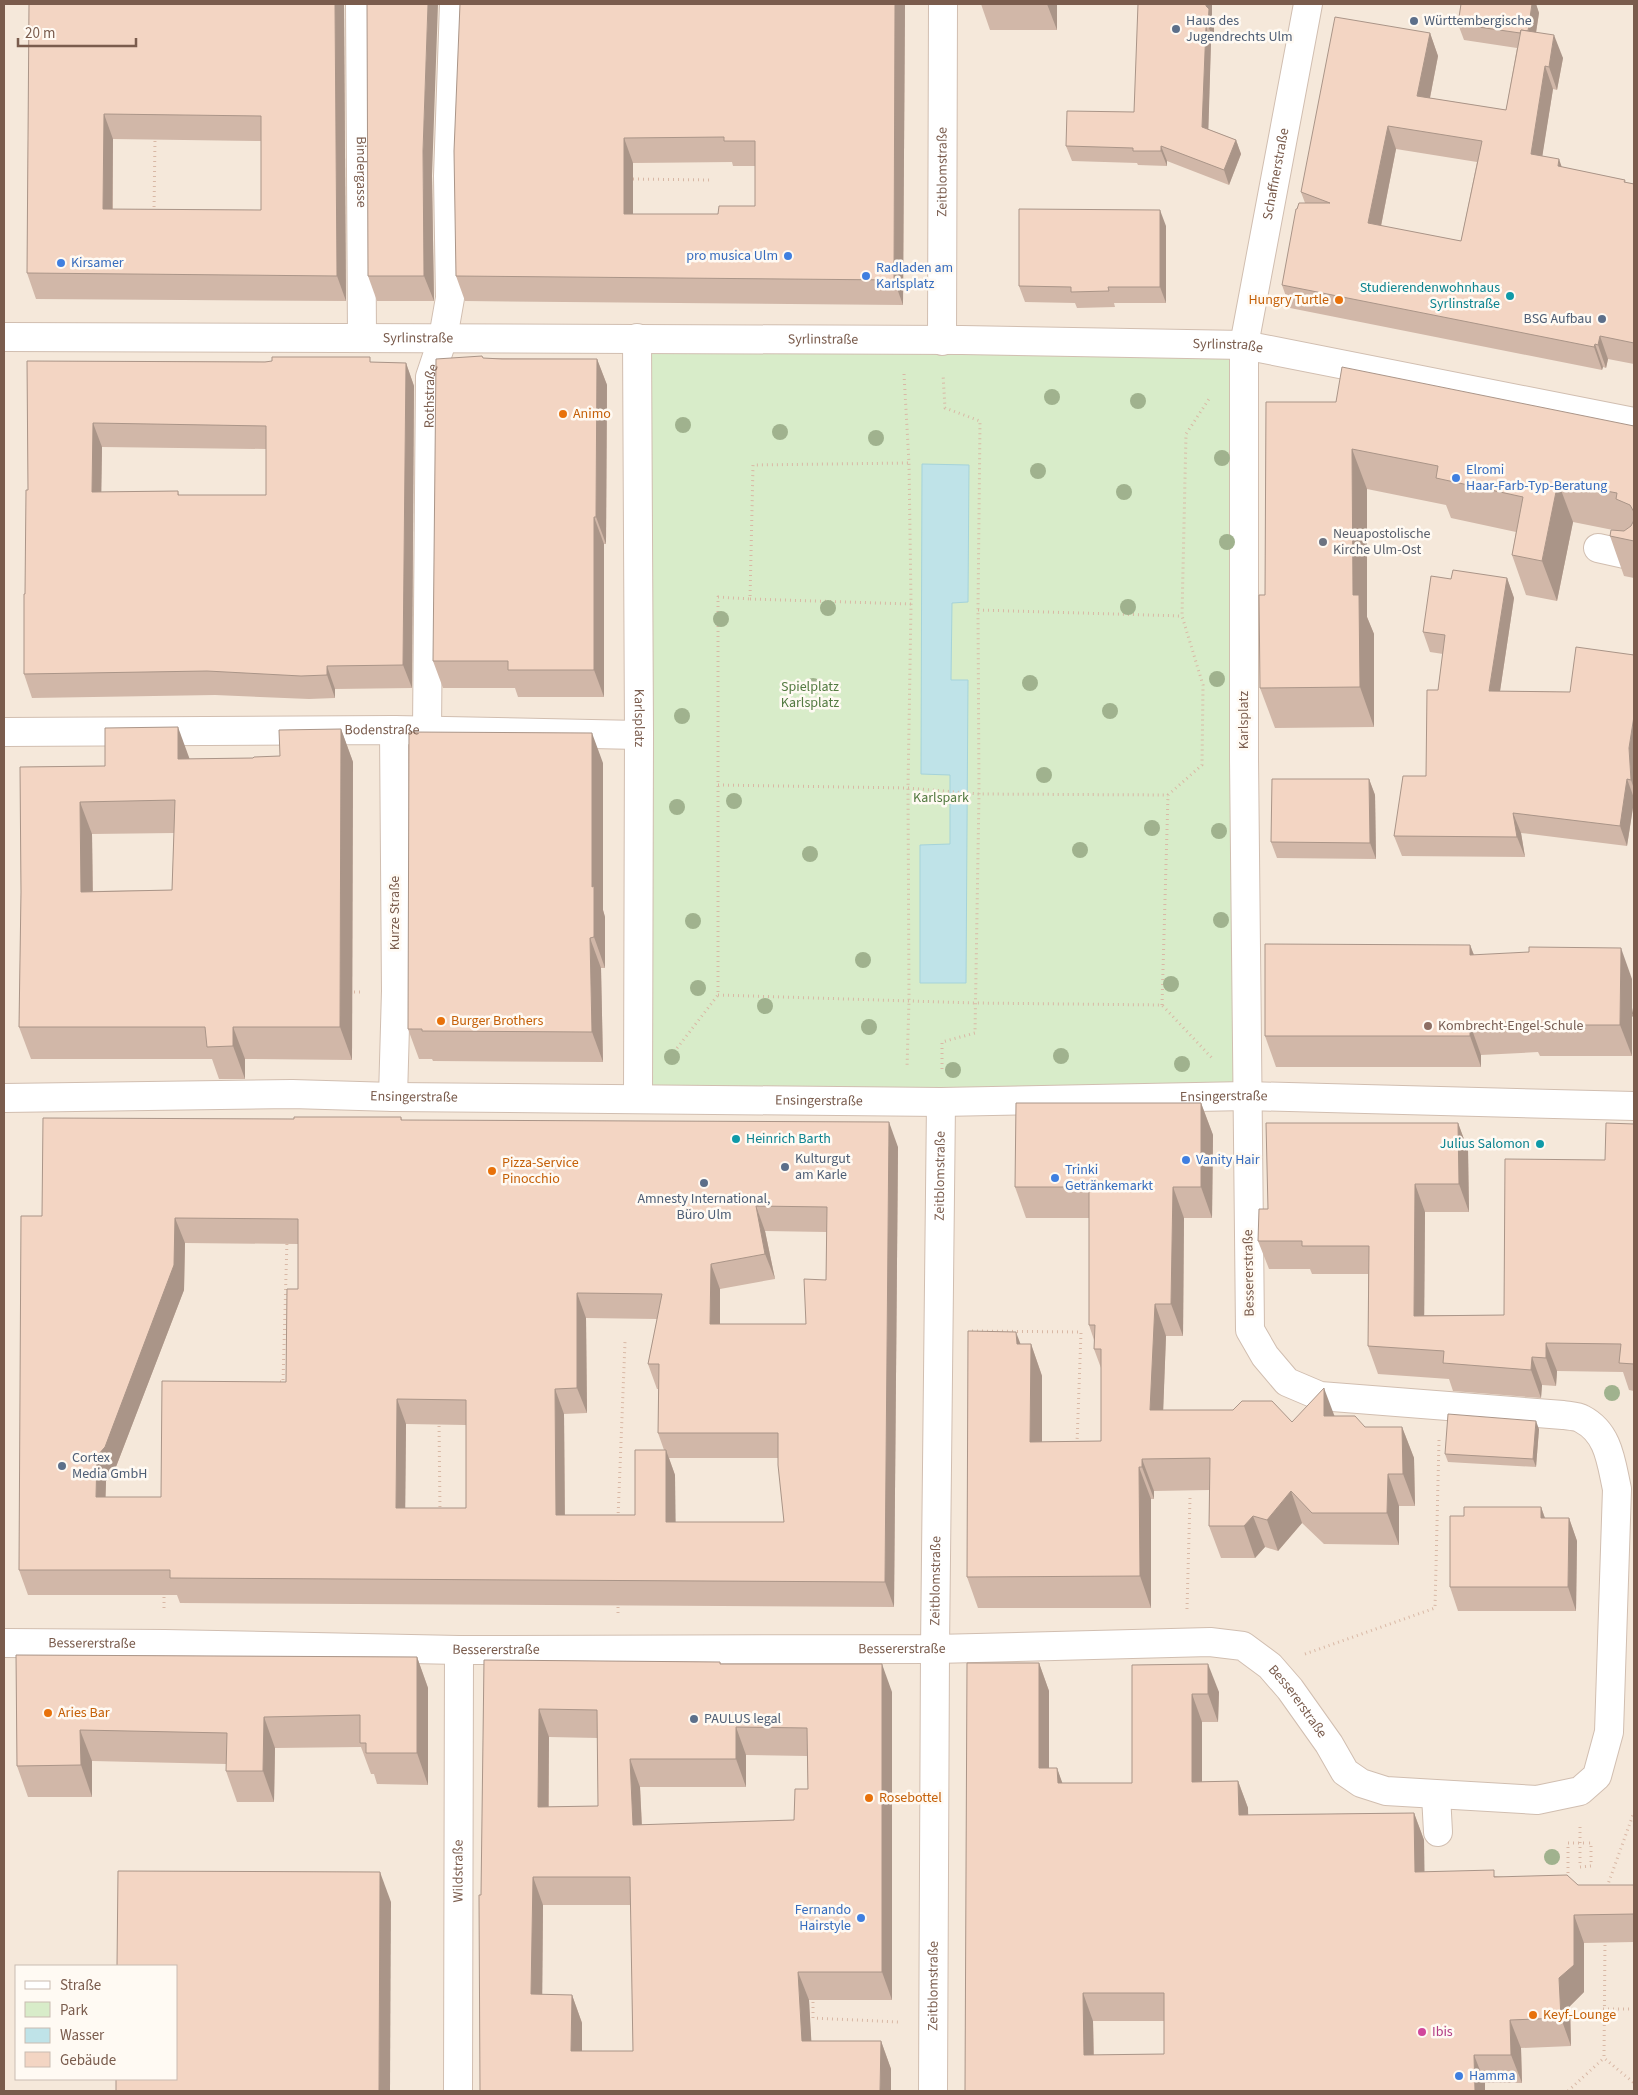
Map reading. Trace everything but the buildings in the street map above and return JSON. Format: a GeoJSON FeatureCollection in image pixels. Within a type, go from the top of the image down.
{"type":"FeatureCollection","features":[{"type":"Feature","properties":{"kind":"street","name":"Bindergasse"},"geometry":{"type":"LineString","coordinates":[[360,4],[362,338]]}},
{"type":"Feature","properties":{"kind":"street","name":"Rothstraße"},"geometry":{"type":"LineString","coordinates":[[427,731],[430,377],[443,338],[450,298],[448,176],[454,4]]}},
{"type":"Feature","properties":{"kind":"street","name":"Zeitblomstraße"},"geometry":{"type":"LineString","coordinates":[[942,341],[943,4]]}},
{"type":"Feature","properties":{"kind":"street","name":"Schaffnerstraße"},"geometry":{"type":"LineString","coordinates":[[1244,345],[1308,4]]}},
{"type":"Feature","properties":{"kind":"street","name":"Syrlinstraße"},"geometry":{"type":"LineString","coordinates":[[4,337],[637,338],[1244,345],[1634,422]]}},
{"type":"Feature","properties":{"kind":"street","name":"Karlsplatz"},"geometry":{"type":"LineString","coordinates":[[637,338],[638,1098]]}},
{"type":"Feature","properties":{"kind":"street","name":"Karlsplatz"},"geometry":{"type":"LineString","coordinates":[[1244,345],[1243,630],[1247,1096]]}},
{"type":"Feature","properties":{"kind":"street"},"geometry":{"type":"LineString","coordinates":[[1598,548],[1634,556]]}},
{"type":"Feature","properties":{"kind":"street","name":"Bodenstraße"},"geometry":{"type":"LineString","coordinates":[[4,732],[394,730],[639,735]]}},
{"type":"Feature","properties":{"kind":"street","name":"Kurze Straße"},"geometry":{"type":"LineString","coordinates":[[393,1097],[396,991],[394,730]]}},
{"type":"Feature","properties":{"kind":"street","name":"Ensingerstraße"},"geometry":{"type":"LineString","coordinates":[[4,1098],[292,1094],[393,1097],[941,1102],[1247,1096],[1634,1106]]}},
{"type":"Feature","properties":{"kind":"street","name":"Bessererstraße"},"geometry":{"type":"LineString","coordinates":[[4,1643],[459,1650],[935,1649],[1187,1642],[1243,1646],[1270,1666],[1290,1689],[1318,1728],[1345,1772],[1361,1783],[1386,1792],[1537,1800],[1580,1791],[1597,1776],[1609,1732],[1617,1489],[1611,1460],[1602,1434],[1581,1418],[1563,1415],[1320,1396],[1287,1382],[1265,1356],[1250,1330],[1247,1096]]}},
{"type":"Feature","properties":{"kind":"street","name":"Zeitblomstraße"},"geometry":{"type":"LineString","coordinates":[[933,2091],[935,1649],[941,1102]]}},
{"type":"Feature","properties":{"kind":"street","name":"Wildstraße"},"geometry":{"type":"LineString","coordinates":[[458,2084],[459,1650]]}},
{"type":"Feature","properties":{"kind":"street"},"geometry":{"type":"LineString","coordinates":[[1436,1795],[1438,1832]]}},
{"type":"Feature","properties":{"kind":"path"},"geometry":{"type":"LineString","coordinates":[[154,215],[155,136]]}},
{"type":"Feature","properties":{"kind":"path"},"geometry":{"type":"LineString","coordinates":[[633,179],[709,180]]}},
{"type":"Feature","properties":{"kind":"path"},"geometry":{"type":"LineString","coordinates":[[903,340],[909,463],[911,604],[908,788],[909,1001],[906,1101]]}},
{"type":"Feature","properties":{"kind":"path"},"geometry":{"type":"LineString","coordinates":[[941,1102],[942,1042],[975,1032],[979,794],[980,421],[945,408],[942,341]]}},
{"type":"Feature","properties":{"kind":"path"},"geometry":{"type":"LineString","coordinates":[[718,785],[908,788],[979,794],[1168,795],[1202,765],[1203,685],[1182,616],[1186,434],[1213,393]]}},
{"type":"Feature","properties":{"kind":"path"},"geometry":{"type":"LineString","coordinates":[[750,599],[753,465],[909,463]]}},
{"type":"Feature","properties":{"kind":"path"},"geometry":{"type":"LineString","coordinates":[[638,1098],[718,995],[718,597],[911,604]]}},
{"type":"Feature","properties":{"kind":"path"},"geometry":{"type":"LineString","coordinates":[[978,610],[1182,616]]}},
{"type":"Feature","properties":{"kind":"path"},"geometry":{"type":"LineString","coordinates":[[1168,795],[1162,1005],[1247,1096]]}},
{"type":"Feature","properties":{"kind":"path"},"geometry":{"type":"LineString","coordinates":[[348,992],[396,991]]}},
{"type":"Feature","properties":{"kind":"path"},"geometry":{"type":"LineString","coordinates":[[718,995],[975,1003],[1162,1005]]}},
{"type":"Feature","properties":{"kind":"path"},"geometry":{"type":"LineString","coordinates":[[274,1382],[283,1382],[288,1233]]}},
{"type":"Feature","properties":{"kind":"path"},"geometry":{"type":"LineString","coordinates":[[938,1331],[1081,1332],[1076,1447]]}},
{"type":"Feature","properties":{"kind":"path"},"geometry":{"type":"LineString","coordinates":[[618,1527],[625,1342]]}},
{"type":"Feature","properties":{"kind":"path"},"geometry":{"type":"LineString","coordinates":[[1270,1666],[1436,1608],[1439,1405]]}},
{"type":"Feature","properties":{"kind":"path"},"geometry":{"type":"LineString","coordinates":[[439,1416],[440,1516]]}},
{"type":"Feature","properties":{"kind":"path"},"geometry":{"type":"LineString","coordinates":[[1187,1642],[1190,1498]]}},
{"type":"Feature","properties":{"kind":"path"},"geometry":{"type":"LineString","coordinates":[[164,1588],[164,1644]]}},
{"type":"Feature","properties":{"kind":"path"},"geometry":{"type":"LineString","coordinates":[[618,1593],[619,1649]]}},
{"type":"Feature","properties":{"kind":"path"},"geometry":{"type":"LineString","coordinates":[[1606,1892],[1634,1812]]}},
{"type":"Feature","properties":{"kind":"path"},"geometry":{"type":"LineString","coordinates":[[1568,1884],[1568,1843],[1573,1843],[1586,1843],[1591,1843],[1591,1866],[1580,1867],[1580,1828]]}},
{"type":"Feature","properties":{"kind":"path"},"geometry":{"type":"LineString","coordinates":[[1568,2091],[1604,2058],[1605,1931]]}},
{"type":"Feature","properties":{"kind":"path"},"geometry":{"type":"LineString","coordinates":[[813,1989],[813,2018],[934,2023]]}},
{"type":"Feature","properties":{"kind":"path"},"geometry":{"type":"LineString","coordinates":[[1603,2009],[1634,2009]]}},
{"type":"Feature","properties":{"kind":"path"},"geometry":{"type":"LineString","coordinates":[[1604,2058],[1634,2083]]}},
{"type":"Feature","properties":{"kind":"shaded area"},"geometry":{"type":"Polygon","coordinates":[[[4,4],[1634,4],[1634,2091],[4,2091],[4,4]]]}},
{"type":"Feature","properties":{"kind":"green space","name":"Karlspark"},"geometry":{"type":"Polygon","coordinates":[[[637,338],[1244,345],[1247,1096],[638,1098],[637,338]]]}},
{"type":"Feature","properties":{"kind":"water"},"geometry":{"type":"Polygon","coordinates":[[[922,464],[969,465],[968,602],[952,603],[951,680],[968,680],[966,983],[920,983],[920,845],[950,844],[950,775],[921,774],[922,464]]]}},
{"type":"Feature","properties":{"kind":"place","name":"Württembergische"},"geometry":{"type":"Point","coordinates":[1414,21]}},
{"type":"Feature","properties":{"kind":"place","name":"Haus des Jugendrechts Ulm"},"geometry":{"type":"Point","coordinates":[1176,29]}},
{"type":"Feature","properties":{"kind":"place","name":"pro musica Ulm"},"geometry":{"type":"Point","coordinates":[788,256]}},
{"type":"Feature","properties":{"kind":"place","name":"Kirsamer"},"geometry":{"type":"Point","coordinates":[61,263]}},
{"type":"Feature","properties":{"kind":"place","name":"Radladen am Karlsplatz"},"geometry":{"type":"Point","coordinates":[866,276]}},
{"type":"Feature","properties":{"kind":"place","name":"Studierendenwohnhaus Syrlinstraße"},"geometry":{"type":"Point","coordinates":[1510,296]}},
{"type":"Feature","properties":{"kind":"place","name":"Hungry Turtle"},"geometry":{"type":"Point","coordinates":[1339,300]}},
{"type":"Feature","properties":{"kind":"place","name":"BSG Aufbau"},"geometry":{"type":"Point","coordinates":[1602,319]}},
{"type":"Feature","properties":{"kind":"place","name":"Animo"},"geometry":{"type":"Point","coordinates":[563,414]}},
{"type":"Feature","properties":{"kind":"place","name":"Elromi Haar-Farb-Typ-Beratung"},"geometry":{"type":"Point","coordinates":[1456,478]}},
{"type":"Feature","properties":{"kind":"place","name":"Neuapostolische Kirche Ulm-Ost"},"geometry":{"type":"Point","coordinates":[1323,542]}},
{"type":"Feature","properties":{"kind":"place","name":"Burger Brothers"},"geometry":{"type":"Point","coordinates":[441,1021]}},
{"type":"Feature","properties":{"kind":"place","name":"Kombrecht-Engel-Schule"},"geometry":{"type":"Point","coordinates":[1428,1026]}},
{"type":"Feature","properties":{"kind":"place","name":"Heinrich Barth"},"geometry":{"type":"Point","coordinates":[736,1139]}},
{"type":"Feature","properties":{"kind":"place","name":"Julius Salomon"},"geometry":{"type":"Point","coordinates":[1540,1144]}},
{"type":"Feature","properties":{"kind":"place","name":"Vanity Hair"},"geometry":{"type":"Point","coordinates":[1186,1160]}},
{"type":"Feature","properties":{"kind":"place","name":"Kulturgut am Karle"},"geometry":{"type":"Point","coordinates":[785,1167]}},
{"type":"Feature","properties":{"kind":"place","name":"Pizza-Service Pinocchio"},"geometry":{"type":"Point","coordinates":[492,1171]}},
{"type":"Feature","properties":{"kind":"place","name":"Trinki Getränkemarkt"},"geometry":{"type":"Point","coordinates":[1055,1178]}},
{"type":"Feature","properties":{"kind":"place","name":"Amnesty International, Büro Ulm"},"geometry":{"type":"Point","coordinates":[704,1183]}},
{"type":"Feature","properties":{"kind":"place","name":"Cortex Media GmbH"},"geometry":{"type":"Point","coordinates":[62,1466]}},
{"type":"Feature","properties":{"kind":"place","name":"Aries Bar"},"geometry":{"type":"Point","coordinates":[48,1713]}},
{"type":"Feature","properties":{"kind":"place","name":"PAULUS legal"},"geometry":{"type":"Point","coordinates":[694,1719]}},
{"type":"Feature","properties":{"kind":"place","name":"Rosebottel"},"geometry":{"type":"Point","coordinates":[869,1798]}},
{"type":"Feature","properties":{"kind":"place","name":"Fernando Hairstyle"},"geometry":{"type":"Point","coordinates":[861,1918]}},
{"type":"Feature","properties":{"kind":"place","name":"Keyf-Lounge"},"geometry":{"type":"Point","coordinates":[1533,2015]}},
{"type":"Feature","properties":{"kind":"place","name":"Ibis"},"geometry":{"type":"Point","coordinates":[1422,2032]}},
{"type":"Feature","properties":{"kind":"place","name":"Hamma"},"geometry":{"type":"Point","coordinates":[1459,2076]}},
{"type":"Feature","properties":{"kind":"park label","name":"Spielplatz Karlsplatz"},"geometry":{"type":"Point","coordinates":[810,696]}}]}
